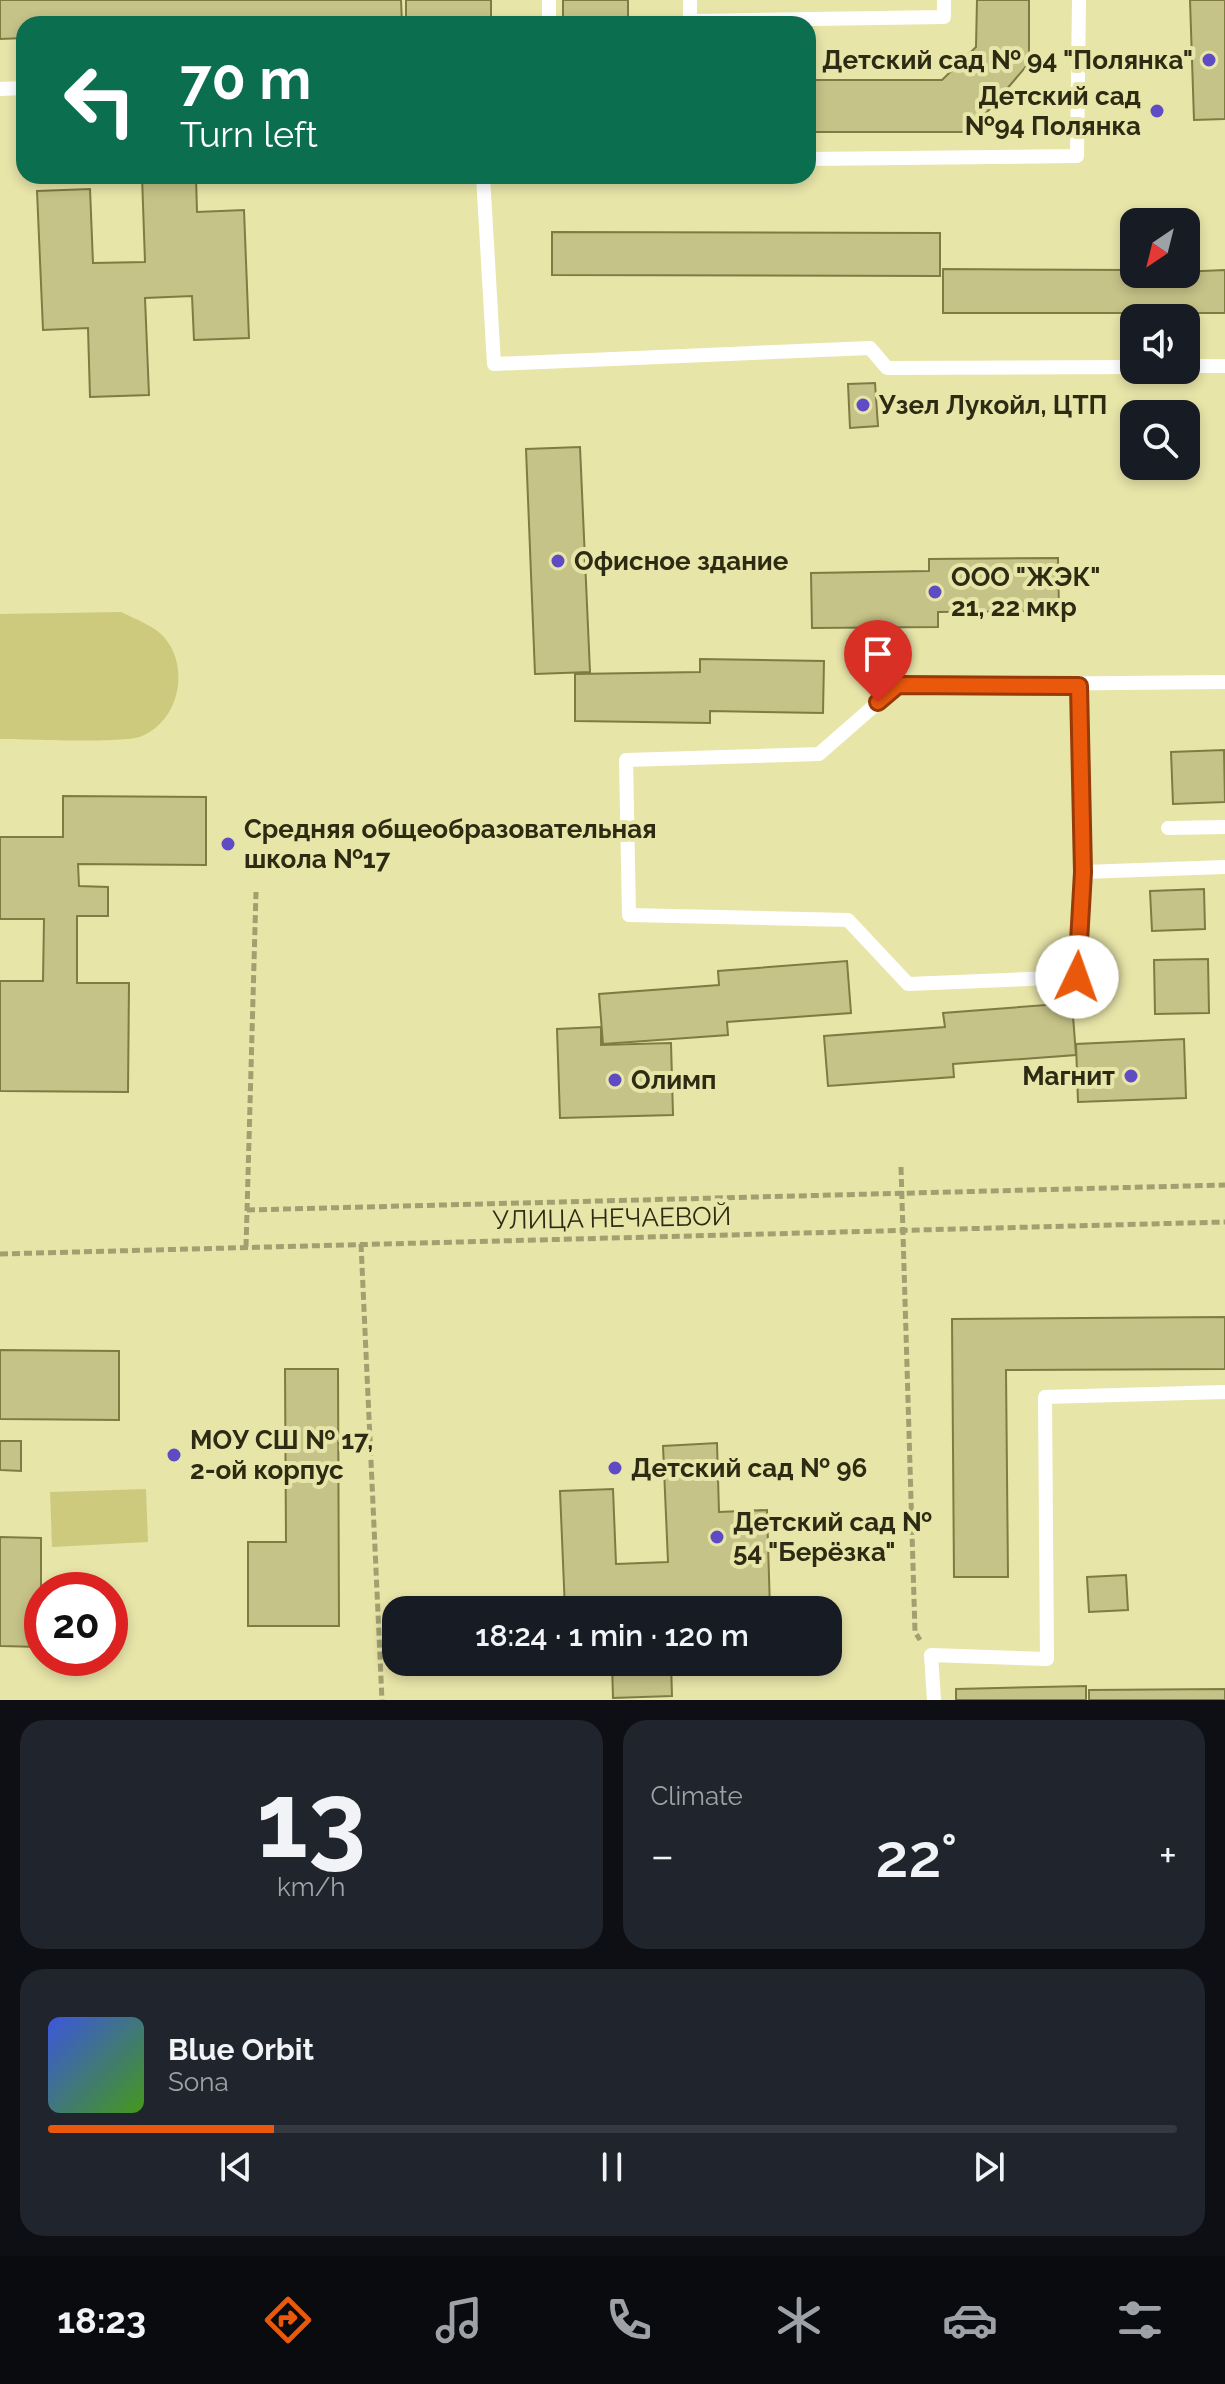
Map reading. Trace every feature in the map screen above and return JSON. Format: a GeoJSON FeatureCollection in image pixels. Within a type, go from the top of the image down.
{"type":"FeatureCollection","features":[{"type":"Feature","properties":{"kind":"lane"},"geometry":{"type":"LineString","coordinates":[[816,19],[944,17],[944,0]]}},
{"type":"Feature","properties":{"kind":"lane"},"geometry":{"type":"LineString","coordinates":[[816,159],[1077,156],[1079,0]]}},
{"type":"Feature","properties":{"kind":"lane"},"geometry":{"type":"LineString","coordinates":[[483,184],[494,364],[870,348],[887,368],[1120,367]]}},
{"type":"Feature","properties":{"kind":"lane"},"geometry":{"type":"LineString","coordinates":[[1200,366],[1225,366]]}},
{"type":"Feature","properties":{"kind":"lane"},"geometry":{"type":"LineString","coordinates":[[1079,686],[1083,872],[1077,977],[908,984],[848,920],[629,915],[626,760],[819,754],[898,685],[1079,686],[1225,682]]}},
{"type":"Feature","properties":{"kind":"lane"},"geometry":{"type":"LineString","coordinates":[[1168,828],[1225,827]]}},
{"type":"Feature","properties":{"kind":"lane"},"geometry":{"type":"LineString","coordinates":[[1083,872],[1225,867]]}},
{"type":"Feature","properties":{"kind":"lane"},"geometry":{"type":"LineString","coordinates":[[934,1700],[931,1655],[1047,1659],[1045,1397],[1225,1392]]}},
{"type":"Feature","properties":{"kind":"path"},"geometry":{"type":"LineString","coordinates":[[246,1247],[256,892]]}},
{"type":"Feature","properties":{"kind":"path"},"geometry":{"type":"LineString","coordinates":[[901,1167],[915,1632],[931,1655]]}},
{"type":"Feature","properties":{"kind":"path"},"geometry":{"type":"LineString","coordinates":[[247,1210],[1225,1185]]}},
{"type":"Feature","properties":{"kind":"path","name":"УЛИЦА НЕЧАЕВОЙ"},"geometry":{"type":"LineString","coordinates":[[0,1254],[1225,1222]]}},
{"type":"Feature","properties":{"kind":"path"},"geometry":{"type":"LineString","coordinates":[[361,1244],[382,1700]]}},
{"type":"Feature","properties":{"kind":"shaded area"},"geometry":{"type":"Polygon","coordinates":[[[121,612],[155,629],[172,649],[177,663],[177,692],[165,718],[142,736],[132,738],[0,739],[0,614],[121,612]]]}},
{"type":"Feature","properties":{"kind":"shaded area"},"geometry":{"type":"Polygon","coordinates":[[[146,1489],[148,1542],[52,1547],[50,1492],[146,1489]]]}},
{"type":"Feature","properties":{"kind":"building"},"geometry":{"type":"Polygon","coordinates":[[[0,0],[401,0],[402,16],[16,16],[16,38],[0,39],[0,0]]]}},
{"type":"Feature","properties":{"kind":"building"},"geometry":{"type":"Polygon","coordinates":[[[406,0],[491,0],[491,16],[406,16],[406,0]]]}},
{"type":"Feature","properties":{"kind":"building"},"geometry":{"type":"Polygon","coordinates":[[[563,0],[628,0],[628,16],[563,16],[563,0]]]}},
{"type":"Feature","properties":{"kind":"building"},"geometry":{"type":"Polygon","coordinates":[[[977,0],[1029,0],[1029,63],[970,132],[816,132],[816,80],[942,80],[976,47],[977,0]]]}},
{"type":"Feature","properties":{"kind":"building","name":"Детский сад № 94 \"Полянка\""},"geometry":{"type":"Polygon","coordinates":[[[1190,0],[1225,0],[1225,119],[1194,120],[1190,0]]]}},
{"type":"Feature","properties":{"kind":"building"},"geometry":{"type":"Polygon","coordinates":[[[142,184],[196,184],[197,212],[244,210],[249,338],[194,340],[192,296],[145,298],[149,395],[90,397],[88,328],[43,330],[37,191],[90,189],[93,263],[145,262],[142,184]]]}},
{"type":"Feature","properties":{"kind":"building"},"geometry":{"type":"Polygon","coordinates":[[[552,232],[940,233],[940,276],[552,275],[552,232]]]}},
{"type":"Feature","properties":{"kind":"building"},"geometry":{"type":"Polygon","coordinates":[[[943,269],[1120,270],[1120,288],[1200,288],[1200,271],[1225,270],[1225,313],[1200,313],[1200,304],[1120,304],[1120,313],[943,313],[943,269]]]}},
{"type":"Feature","properties":{"kind":"building","name":"Узел Лукойл, ЦТП"},"geometry":{"type":"Polygon","coordinates":[[[875,383],[878,426],[850,428],[848,384],[875,383]]]}},
{"type":"Feature","properties":{"kind":"building","name":"Офисное здание"},"geometry":{"type":"Polygon","coordinates":[[[580,447],[590,672],[535,674],[526,449],[580,447]]]}},
{"type":"Feature","properties":{"kind":"building","name":"ООО \"ЖЭК\" 21, 22 мкр"},"geometry":{"type":"Polygon","coordinates":[[[1058,558],[1059,611],[938,612],[938,627],[812,628],[811,573],[929,571],[929,559],[1058,558]]]}},
{"type":"Feature","properties":{"kind":"building"},"geometry":{"type":"Polygon","coordinates":[[[700,659],[824,661],[823,713],[710,711],[710,723],[575,721],[575,674],[700,672],[700,659]]]}},
{"type":"Feature","properties":{"kind":"building"},"geometry":{"type":"Polygon","coordinates":[[[1224,750],[1225,802],[1173,804],[1171,752],[1224,750]]]}},
{"type":"Feature","properties":{"kind":"building"},"geometry":{"type":"Polygon","coordinates":[[[63,796],[206,797],[206,865],[78,864],[79,886],[108,887],[108,916],[77,916],[77,983],[129,983],[128,1092],[0,1091],[0,981],[43,981],[44,919],[0,919],[0,837],[63,837],[63,796]]]}},
{"type":"Feature","properties":{"kind":"building"},"geometry":{"type":"Polygon","coordinates":[[[1204,889],[1205,929],[1152,931],[1150,891],[1204,889]]]}},
{"type":"Feature","properties":{"kind":"building"},"geometry":{"type":"Polygon","coordinates":[[[1208,959],[1209,1013],[1155,1014],[1154,960],[1208,959]]]}},
{"type":"Feature","properties":{"kind":"building"},"geometry":{"type":"Polygon","coordinates":[[[847,961],[851,1013],[727,1022],[728,1035],[603,1044],[599,994],[719,985],[718,971],[847,961]]]}},
{"type":"Feature","properties":{"kind":"building"},"geometry":{"type":"Polygon","coordinates":[[[1072,1003],[1076,1055],[953,1064],[954,1077],[828,1086],[824,1036],[945,1027],[943,1013],[1072,1003]]]}},
{"type":"Feature","properties":{"kind":"building","name":"Олимп"},"geometry":{"type":"Polygon","coordinates":[[[601,1027],[601,1045],[671,1043],[673,1115],[560,1118],[557,1029],[601,1027]]]}},
{"type":"Feature","properties":{"kind":"building","name":"Магнит"},"geometry":{"type":"Polygon","coordinates":[[[1184,1039],[1186,1098],[1078,1102],[1076,1044],[1184,1039]]]}},
{"type":"Feature","properties":{"kind":"building"},"geometry":{"type":"Polygon","coordinates":[[[1225,1317],[1225,1369],[1006,1370],[1008,1577],[954,1577],[952,1319],[1225,1317]]]}},
{"type":"Feature","properties":{"kind":"building"},"geometry":{"type":"Polygon","coordinates":[[[0,1350],[119,1351],[119,1420],[0,1419],[0,1350]]]}},
{"type":"Feature","properties":{"kind":"building"},"geometry":{"type":"Polygon","coordinates":[[[285,1369],[338,1369],[339,1626],[248,1626],[248,1542],[286,1542],[285,1369]]]}},
{"type":"Feature","properties":{"kind":"building"},"geometry":{"type":"Polygon","coordinates":[[[0,1441],[21,1441],[21,1471],[0,1470],[0,1441]]]}},
{"type":"Feature","properties":{"kind":"building","name":"Детский сад № 54 \"Берёзка\""},"geometry":{"type":"Polygon","coordinates":[[[717,1443],[719,1512],[767,1510],[770,1596],[564,1596],[560,1491],[613,1489],[616,1564],[668,1562],[663,1446],[717,1443]]]}},
{"type":"Feature","properties":{"kind":"building"},"geometry":{"type":"Polygon","coordinates":[[[0,1537],[41,1538],[41,1572],[24,1572],[24,1647],[0,1646],[0,1537]]]}},
{"type":"Feature","properties":{"kind":"building"},"geometry":{"type":"Polygon","coordinates":[[[1126,1575],[1128,1610],[1089,1612],[1087,1577],[1126,1575]]]}},
{"type":"Feature","properties":{"kind":"building"},"geometry":{"type":"Polygon","coordinates":[[[612,1676],[671,1676],[672,1696],[613,1698],[612,1676]]]}},
{"type":"Feature","properties":{"kind":"building"},"geometry":{"type":"Polygon","coordinates":[[[1086,1686],[1086,1700],[956,1700],[956,1689],[1086,1686]]]}},
{"type":"Feature","properties":{"kind":"building"},"geometry":{"type":"Polygon","coordinates":[[[1225,1689],[1225,1700],[1089,1700],[1089,1690],[1225,1689]]]}},
{"type":"Feature","properties":{"kind":"place","name":"Детский сад № 94 \"Полянка\""},"geometry":{"type":"Point","coordinates":[1209,60]}},
{"type":"Feature","properties":{"kind":"place","name":"Детский сад №94 Полянка"},"geometry":{"type":"Point","coordinates":[1157,111]}},
{"type":"Feature","properties":{"kind":"place","name":"Узел Лукойл, ЦТП"},"geometry":{"type":"Point","coordinates":[863,405]}},
{"type":"Feature","properties":{"kind":"place","name":"Офисное здание"},"geometry":{"type":"Point","coordinates":[558,561]}},
{"type":"Feature","properties":{"kind":"place","name":"ООО \"ЖЭК\" 21, 22 мкр"},"geometry":{"type":"Point","coordinates":[935,592]}},
{"type":"Feature","properties":{"kind":"place","name":"Средняя общеобразовательная школа №17"},"geometry":{"type":"Point","coordinates":[228,844]}},
{"type":"Feature","properties":{"kind":"place","name":"Магнит"},"geometry":{"type":"Point","coordinates":[1131,1076]}},
{"type":"Feature","properties":{"kind":"place","name":"Олимп"},"geometry":{"type":"Point","coordinates":[615,1080]}},
{"type":"Feature","properties":{"kind":"place","name":"МОУ СШ № 17, 2-ой корпус"},"geometry":{"type":"Point","coordinates":[174,1455]}},
{"type":"Feature","properties":{"kind":"place","name":"Детский сад № 96"},"geometry":{"type":"Point","coordinates":[615,1468]}},
{"type":"Feature","properties":{"kind":"place","name":"Детский сад № 54 \"Берёзка\""},"geometry":{"type":"Point","coordinates":[717,1537]}},
{"type":"Feature","properties":{"kind":"route"},"geometry":{"type":"LineString","coordinates":[[878,702],[898,685],[1079,686],[1083,872],[1077,977]]}}]}
